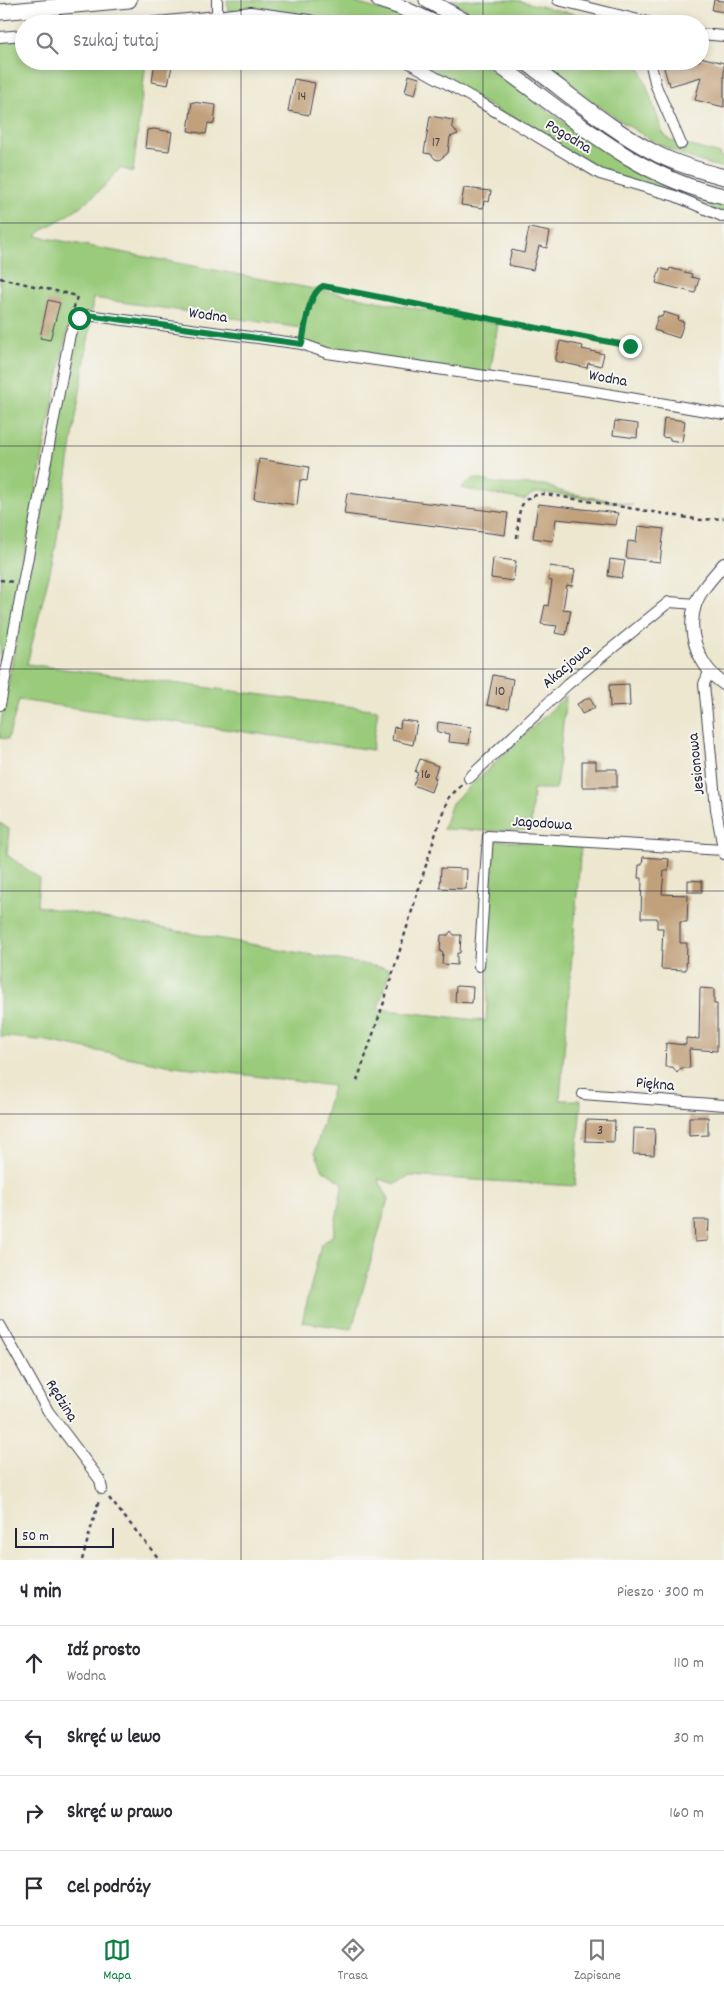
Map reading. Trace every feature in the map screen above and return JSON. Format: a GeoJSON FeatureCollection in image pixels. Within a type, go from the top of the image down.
{"type":"FeatureCollection","features":[{"type":"Feature","properties":{"kind":"main road"},"geometry":{"type":"LineString","coordinates":[[0,12],[129,0]]}},
{"type":"Feature","properties":{"kind":"main road"},"geometry":{"type":"LineString","coordinates":[[379,0],[417,15]]}},
{"type":"Feature","properties":{"kind":"main road"},"geometry":{"type":"LineString","coordinates":[[427,0],[454,15]]}},
{"type":"Feature","properties":{"kind":"main road"},"geometry":{"type":"LineString","coordinates":[[506,70],[630,160],[680,184],[724,196]]}},
{"type":"Feature","properties":{"kind":"main road"},"geometry":{"type":"LineString","coordinates":[[536,70],[615,128],[659,155],[696,170],[724,177]]}},
{"type":"Feature","properties":{"kind":"street"},"geometry":{"type":"LineString","coordinates":[[217,0],[217,15]]}},
{"type":"Feature","properties":{"kind":"street"},"geometry":{"type":"LineString","coordinates":[[564,1],[619,15]]}},
{"type":"Feature","properties":{"kind":"street"},"geometry":{"type":"LineString","coordinates":[[226,15],[251,12],[273,15]]}},
{"type":"Feature","properties":{"kind":"street"},"geometry":{"type":"LineString","coordinates":[[709,35],[724,36]]}},
{"type":"Feature","properties":{"kind":"street"},"geometry":{"type":"LineString","coordinates":[[0,37],[15,36]]}},
{"type":"Feature","properties":{"kind":"street","name":"Pogodna"},"geometry":{"type":"LineString","coordinates":[[422,70],[600,174],[675,196],[724,217]]}},
{"type":"Feature","properties":{"kind":"street"},"geometry":{"type":"LineString","coordinates":[[652,70],[656,86],[681,144]]}},
{"type":"Feature","properties":{"kind":"street"},"geometry":{"type":"LineString","coordinates":[[0,705],[70,334],[79,318],[87,315]]}},
{"type":"Feature","properties":{"kind":"street","name":"Wodna"},"geometry":{"type":"LineString","coordinates":[[87,315],[302,344],[326,353],[589,391],[724,414]]}},
{"type":"Feature","properties":{"kind":"street"},"geometry":{"type":"LineString","coordinates":[[724,564],[696,604],[693,630],[699,654],[709,672],[724,684]]}},
{"type":"Feature","properties":{"kind":"street","name":"Akacjowa"},"geometry":{"type":"LineString","coordinates":[[468,778],[568,684],[669,602],[696,604]]}},
{"type":"Feature","properties":{"kind":"street","name":"Jesionowa"},"geometry":{"type":"LineString","coordinates":[[709,672],[704,684],[716,808],[724,852]]}},
{"type":"Feature","properties":{"kind":"street","name":"Jagodowa"},"geometry":{"type":"LineString","coordinates":[[479,966],[488,836],[724,852]]}},
{"type":"Feature","properties":{"kind":"street","name":"Piękna"},"geometry":{"type":"LineString","coordinates":[[583,1094],[724,1105]]}},
{"type":"Feature","properties":{"kind":"street","name":"Rędzina"},"geometry":{"type":"LineString","coordinates":[[0,1325],[48,1411],[100,1480],[102,1489]]}},
{"type":"Feature","properties":{"kind":"path"},"geometry":{"type":"LineString","coordinates":[[0,278],[77,296],[72,312],[87,315]]}},
{"type":"Feature","properties":{"kind":"path"},"geometry":{"type":"LineString","coordinates":[[302,344],[310,305],[318,288],[323,286],[630,346]]}},
{"type":"Feature","properties":{"kind":"path"},"geometry":{"type":"LineString","coordinates":[[517,538],[519,510],[522,503],[534,495],[546,494],[701,520],[724,518]]}},
{"type":"Feature","properties":{"kind":"path"},"geometry":{"type":"LineString","coordinates":[[357,1081],[384,1002],[448,798],[468,778]]}},
{"type":"Feature","properties":{"kind":"path"},"geometry":{"type":"LineString","coordinates":[[82,1560],[102,1489]]}},
{"type":"Feature","properties":{"kind":"path"},"geometry":{"type":"LineString","coordinates":[[102,1489],[160,1560]]}},
{"type":"Feature","properties":{"kind":"green space"},"geometry":{"type":"Polygon","coordinates":[[[227,0],[345,0],[398,15],[281,15],[228,11],[227,0]]]}},
{"type":"Feature","properties":{"kind":"green space"},"geometry":{"type":"Polygon","coordinates":[[[451,0],[515,0],[579,15],[474,15],[451,0]]]}},
{"type":"Feature","properties":{"kind":"green space"},"geometry":{"type":"Polygon","coordinates":[[[15,39],[15,70],[145,70],[133,172],[120,168],[108,183],[94,195],[36,236],[498,324],[490,374],[300,347],[302,328],[93,298],[91,315],[71,312],[0,689],[0,40],[15,39]]]}},
{"type":"Feature","properties":{"kind":"green space"},"geometry":{"type":"Polygon","coordinates":[[[428,70],[491,70],[622,164],[672,189],[699,200],[724,206],[724,213],[600,170],[428,70]]]}},
{"type":"Feature","properties":{"kind":"green space"},"geometry":{"type":"Polygon","coordinates":[[[551,70],[641,70],[663,133],[669,140],[720,154],[719,156],[724,158],[724,168],[698,161],[673,151],[626,125],[551,70]]]}},
{"type":"Feature","properties":{"kind":"green space"},"geometry":{"type":"Polygon","coordinates":[[[91,321],[55,551],[27,664],[378,710],[372,750],[19,700],[8,739],[0,738],[0,727],[47,473],[76,329],[79,325],[91,321]]]}},
{"type":"Feature","properties":{"kind":"green space"},"geometry":{"type":"Polygon","coordinates":[[[474,478],[499,484],[545,485],[563,492],[633,505],[547,493],[534,493],[524,500],[461,488],[474,478]]]}},
{"type":"Feature","properties":{"kind":"green space"},"geometry":{"type":"Polygon","coordinates":[[[566,696],[556,789],[533,789],[531,830],[486,831],[443,829],[452,803],[566,696]]]}},
{"type":"Feature","properties":{"kind":"green space"},"geometry":{"type":"Polygon","coordinates":[[[0,823],[9,829],[7,855],[39,878],[37,906],[390,969],[378,1009],[486,1021],[489,968],[483,968],[494,840],[581,846],[560,1100],[581,1100],[575,1186],[409,1176],[396,1184],[378,1179],[388,1199],[352,1329],[302,1322],[321,1245],[333,1235],[343,1183],[323,1170],[315,1152],[333,1086],[167,1065],[47,1041],[0,1036],[0,823]]]}},
{"type":"Feature","properties":{"kind":"building"},"geometry":{"type":"Polygon","coordinates":[[[714,0],[724,1],[724,12],[712,10],[714,0]]]}},
{"type":"Feature","properties":{"kind":"building"},"geometry":{"type":"Polygon","coordinates":[[[709,59],[724,63],[724,107],[695,100],[701,77],[670,86],[665,70],[709,70],[709,59]]]}},
{"type":"Feature","properties":{"kind":"building"},"geometry":{"type":"Polygon","coordinates":[[[154,70],[171,70],[168,85],[152,82],[154,70]]]}},
{"type":"Feature","properties":{"kind":"building"},"geometry":{"type":"Polygon","coordinates":[[[409,75],[419,78],[415,95],[405,92],[409,75]]]}},
{"type":"Feature","properties":{"kind":"building"},"geometry":{"type":"Polygon","coordinates":[[[294,79],[315,83],[309,115],[288,111],[294,79]]]}},
{"type":"Feature","properties":{"kind":"building"},"geometry":{"type":"Polygon","coordinates":[[[192,102],[216,105],[214,124],[208,123],[206,134],[188,131],[192,102]]]}},
{"type":"Feature","properties":{"kind":"building"},"geometry":{"type":"Polygon","coordinates":[[[430,116],[453,120],[452,126],[458,134],[450,137],[448,153],[439,160],[435,159],[431,154],[424,153],[430,116]]]}},
{"type":"Feature","properties":{"kind":"building"},"geometry":{"type":"Polygon","coordinates":[[[154,129],[172,132],[169,151],[145,148],[147,130],[154,129]]]}},
{"type":"Feature","properties":{"kind":"building"},"geometry":{"type":"Polygon","coordinates":[[[464,188],[491,191],[489,202],[484,201],[483,208],[461,205],[464,188]]]}},
{"type":"Feature","properties":{"kind":"building"},"geometry":{"type":"Polygon","coordinates":[[[529,228],[550,232],[547,248],[539,246],[533,270],[508,265],[512,250],[524,253],[529,228]]]}},
{"type":"Feature","properties":{"kind":"building"},"geometry":{"type":"Polygon","coordinates":[[[660,268],[669,271],[670,268],[692,274],[691,277],[699,279],[695,293],[656,283],[660,268]]]}},
{"type":"Feature","properties":{"kind":"building"},"geometry":{"type":"Polygon","coordinates":[[[48,300],[60,303],[50,340],[40,338],[48,300]]]}},
{"type":"Feature","properties":{"kind":"building"},"geometry":{"type":"Polygon","coordinates":[[[664,312],[679,317],[678,320],[684,322],[679,338],[654,330],[658,316],[662,317],[664,312]]]}},
{"type":"Feature","properties":{"kind":"building"},"geometry":{"type":"Polygon","coordinates":[[[560,341],[583,346],[582,349],[604,354],[601,366],[588,363],[587,368],[555,361],[560,341]]]}},
{"type":"Feature","properties":{"kind":"building"},"geometry":{"type":"Polygon","coordinates":[[[664,418],[685,421],[682,442],[662,437],[664,418]]]}},
{"type":"Feature","properties":{"kind":"building"},"geometry":{"type":"Polygon","coordinates":[[[615,421],[638,424],[637,438],[613,435],[615,421]]]}},
{"type":"Feature","properties":{"kind":"building"},"geometry":{"type":"Polygon","coordinates":[[[259,459],[309,467],[307,481],[300,480],[297,505],[254,499],[259,459]]]}},
{"type":"Feature","properties":{"kind":"building"},"geometry":{"type":"Polygon","coordinates":[[[347,493],[508,513],[505,535],[344,514],[347,493]]]}},
{"type":"Feature","properties":{"kind":"building"},"geometry":{"type":"Polygon","coordinates":[[[538,504],[618,513],[616,525],[556,519],[553,541],[533,538],[538,504]]]}},
{"type":"Feature","properties":{"kind":"building"},"geometry":{"type":"Polygon","coordinates":[[[638,526],[664,529],[660,562],[626,558],[628,541],[636,542],[638,526]]]}},
{"type":"Feature","properties":{"kind":"building"},"geometry":{"type":"Polygon","coordinates":[[[493,558],[516,561],[513,581],[491,578],[493,558]]]}},
{"type":"Feature","properties":{"kind":"building"},"geometry":{"type":"Polygon","coordinates":[[[610,559],[625,561],[622,578],[608,576],[610,559]]]}},
{"type":"Feature","properties":{"kind":"building"},"geometry":{"type":"Polygon","coordinates":[[[550,566],[575,570],[572,586],[567,585],[563,609],[571,610],[566,635],[555,633],[557,626],[541,624],[545,605],[548,606],[552,581],[548,580],[550,566]]]}},
{"type":"Feature","properties":{"kind":"building"},"geometry":{"type":"Polygon","coordinates":[[[493,675],[513,679],[508,709],[487,705],[493,675]]]}},
{"type":"Feature","properties":{"kind":"building"},"geometry":{"type":"Polygon","coordinates":[[[629,684],[630,706],[610,707],[609,685],[629,684]]]}},
{"type":"Feature","properties":{"kind":"building"},"geometry":{"type":"Polygon","coordinates":[[[590,697],[595,708],[582,714],[577,704],[590,697]]]}},
{"type":"Feature","properties":{"kind":"building"},"geometry":{"type":"Polygon","coordinates":[[[401,720],[417,722],[413,745],[392,740],[394,727],[400,728],[401,720]]]}},
{"type":"Feature","properties":{"kind":"building"},"geometry":{"type":"Polygon","coordinates":[[[438,722],[471,727],[469,744],[449,742],[450,734],[437,732],[438,722]]]}},
{"type":"Feature","properties":{"kind":"building"},"geometry":{"type":"Polygon","coordinates":[[[420,759],[438,766],[431,792],[413,785],[418,773],[415,772],[420,759]]]}},
{"type":"Feature","properties":{"kind":"building"},"geometry":{"type":"Polygon","coordinates":[[[582,761],[596,761],[596,769],[617,769],[617,787],[582,787],[582,761]]]}},
{"type":"Feature","properties":{"kind":"building"},"geometry":{"type":"Polygon","coordinates":[[[643,857],[669,859],[668,871],[664,871],[662,894],[688,895],[687,922],[680,922],[680,943],[687,943],[686,970],[661,969],[663,928],[657,928],[657,918],[641,918],[642,878],[638,878],[639,865],[642,865],[643,857]]]}},
{"type":"Feature","properties":{"kind":"building"},"geometry":{"type":"Polygon","coordinates":[[[441,868],[467,869],[466,889],[440,888],[441,868]]]}},
{"type":"Feature","properties":{"kind":"building"},"geometry":{"type":"Polygon","coordinates":[[[688,880],[702,881],[702,892],[688,892],[688,880]]]}},
{"type":"Feature","properties":{"kind":"building"},"geometry":{"type":"Polygon","coordinates":[[[451,931],[454,935],[461,935],[460,953],[457,953],[457,965],[442,964],[443,952],[440,952],[441,935],[448,935],[451,931]]]}},
{"type":"Feature","properties":{"kind":"building"},"geometry":{"type":"Polygon","coordinates":[[[456,986],[473,987],[472,1003],[455,1002],[456,986]]]}},
{"type":"Feature","properties":{"kind":"building"},"geometry":{"type":"Polygon","coordinates":[[[700,988],[714,989],[714,1004],[717,1004],[717,1051],[689,1049],[690,1068],[681,1068],[677,1073],[673,1067],[665,1067],[666,1043],[686,1045],[686,1038],[699,1039],[700,988]]]}},
{"type":"Feature","properties":{"kind":"building"},"geometry":{"type":"Polygon","coordinates":[[[689,1117],[708,1117],[708,1135],[689,1136],[689,1117]]]}},
{"type":"Feature","properties":{"kind":"building"},"geometry":{"type":"Polygon","coordinates":[[[586,1120],[615,1121],[614,1142],[585,1141],[586,1120]]]}},
{"type":"Feature","properties":{"kind":"building"},"geometry":{"type":"Polygon","coordinates":[[[634,1128],[655,1129],[654,1155],[633,1154],[634,1128]]]}},
{"type":"Feature","properties":{"kind":"building"},"geometry":{"type":"Polygon","coordinates":[[[694,1220],[709,1220],[708,1241],[695,1242],[694,1220]]]}},
{"type":"Feature","properties":{"kind":"route"},"geometry":{"type":"LineString","coordinates":[[79,318],[87,315],[302,344],[310,305],[318,288],[323,286],[630,346]]}}]}
